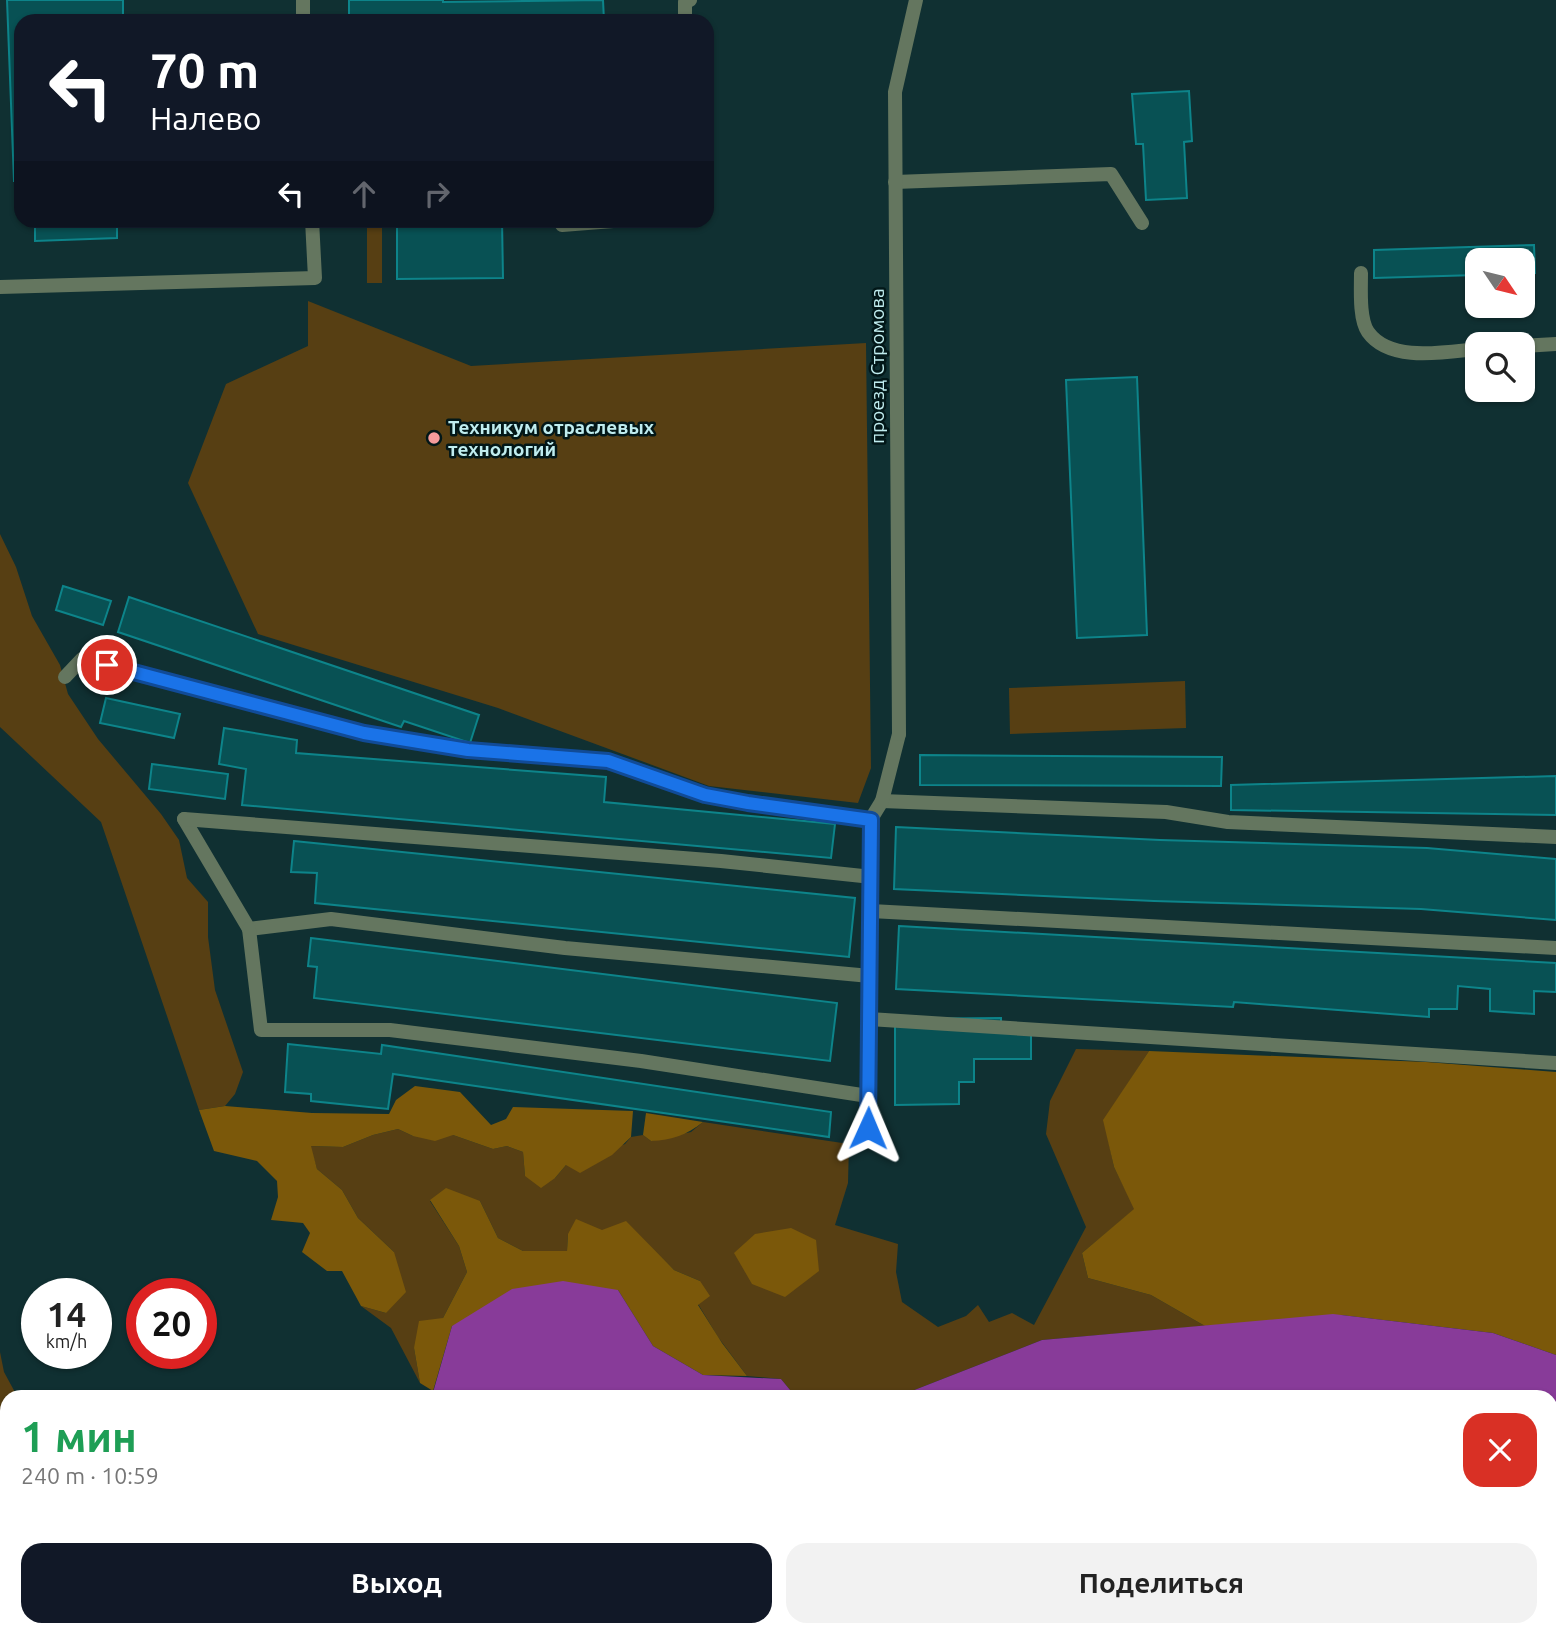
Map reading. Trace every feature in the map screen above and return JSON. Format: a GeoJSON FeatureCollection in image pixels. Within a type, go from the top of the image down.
{"type":"FeatureCollection","features":[{"type":"Feature","properties":{"kind":"street","name":"проезд Стромова"},"geometry":{"type":"LineString","coordinates":[[871,820],[882,801],[899,734],[895,92],[916,0]]}},
{"type":"Feature","properties":{"kind":"street"},"geometry":{"type":"LineString","coordinates":[[895,182],[1111,174],[1142,223]]}},
{"type":"Feature","properties":{"kind":"street"},"geometry":{"type":"LineString","coordinates":[[0,287],[315,278],[313,228]]}},
{"type":"Feature","properties":{"kind":"street"},"geometry":{"type":"LineString","coordinates":[[1361,273],[1360,300],[1367,331],[1382,345],[1414,354],[1465,350]]}},
{"type":"Feature","properties":{"kind":"street"},"geometry":{"type":"LineString","coordinates":[[1535,345],[1556,344]]}},
{"type":"Feature","properties":{"kind":"street"},"geometry":{"type":"LineString","coordinates":[[65,677],[82,659],[364,733],[468,750],[608,761],[705,795],[871,820],[868,1128]]}},
{"type":"Feature","properties":{"kind":"street"},"geometry":{"type":"LineString","coordinates":[[882,801],[1166,812],[1227,822],[1556,837]]}},
{"type":"Feature","properties":{"kind":"street"},"geometry":{"type":"LineString","coordinates":[[868,1096],[641,1061],[390,1030],[261,1030],[249,929],[184,819],[721,861],[872,877]]}},
{"type":"Feature","properties":{"kind":"street"},"geometry":{"type":"LineString","coordinates":[[871,911],[1556,948]]}},
{"type":"Feature","properties":{"kind":"street"},"geometry":{"type":"LineString","coordinates":[[249,929],[331,919],[565,948],[870,976]]}},
{"type":"Feature","properties":{"kind":"street"},"geometry":{"type":"LineString","coordinates":[[869,1019],[1556,1063]]}},
{"type":"Feature","properties":{"kind":"shaded area"},"geometry":{"type":"Polygon","coordinates":[[[367,228],[382,228],[382,283],[367,283],[367,228]]]}},
{"type":"Feature","properties":{"kind":"shaded area"},"geometry":{"type":"Polygon","coordinates":[[[308,301],[471,366],[866,343],[871,768],[858,803],[709,786],[498,708],[258,634],[188,483],[226,384],[308,346],[308,301]]]}},
{"type":"Feature","properties":{"kind":"shaded area"},"geometry":{"type":"Polygon","coordinates":[[[0,534],[16,567],[32,616],[60,665],[68,694],[98,739],[161,814],[179,840],[187,878],[208,902],[208,937],[215,990],[243,1072],[235,1094],[225,1106],[199,1110],[101,822],[0,727],[0,534]]]}},
{"type":"Feature","properties":{"kind":"shaded area"},"geometry":{"type":"Polygon","coordinates":[[[1185,681],[1186,728],[1010,734],[1009,688],[1185,681]]]}},
{"type":"Feature","properties":{"kind":"shaded area"},"geometry":{"type":"Polygon","coordinates":[[[1076,1049],[1149,1051],[1104,1120],[1114,1167],[1135,1209],[1082,1253],[1088,1278],[1151,1295],[1205,1326],[1042,1340],[914,1390],[790,1390],[781,1379],[747,1376],[698,1304],[700,1281],[674,1270],[653,1250],[602,1230],[568,1234],[567,1251],[523,1251],[498,1238],[480,1201],[430,1201],[459,1246],[467,1272],[443,1318],[414,1348],[420,1383],[391,1328],[361,1306],[386,1313],[394,1252],[358,1218],[342,1190],[317,1169],[310,1146],[343,1147],[398,1129],[413,1136],[453,1135],[493,1149],[507,1146],[523,1152],[525,1176],[555,1178],[566,1165],[625,1144],[631,1137],[643,1135],[651,1141],[691,1132],[703,1122],[849,1144],[848,1183],[835,1225],[898,1244],[896,1272],[902,1302],[938,1327],[966,1316],[978,1305],[989,1322],[1012,1313],[1034,1325],[1086,1227],[1046,1134],[1050,1101],[1076,1049]]]}},
{"type":"Feature","properties":{"kind":"shaded area"},"geometry":{"type":"Polygon","coordinates":[[[1149,1051],[1426,1062],[1556,1072],[1556,1355],[1493,1333],[1341,1315],[1205,1326],[1151,1295],[1088,1278],[1082,1253],[1134,1209],[1114,1167],[1103,1120],[1149,1051]]]}},
{"type":"Feature","properties":{"kind":"shaded area"},"geometry":{"type":"Polygon","coordinates":[[[415,1086],[460,1092],[491,1125],[506,1119],[513,1107],[633,1111],[631,1137],[612,1155],[580,1173],[566,1165],[555,1178],[541,1188],[525,1176],[523,1152],[507,1146],[493,1149],[453,1135],[435,1141],[398,1129],[343,1147],[311,1146],[317,1169],[342,1190],[358,1218],[394,1252],[406,1292],[386,1313],[361,1306],[342,1271],[327,1271],[302,1252],[310,1233],[303,1223],[271,1220],[278,1197],[277,1181],[257,1161],[214,1151],[199,1110],[225,1106],[312,1113],[389,1114],[396,1100],[415,1086]]]}},
{"type":"Feature","properties":{"kind":"shaded area"},"geometry":{"type":"Polygon","coordinates":[[[646,1113],[703,1122],[679,1136],[651,1141],[643,1135],[646,1113]]]}},
{"type":"Feature","properties":{"kind":"shaded area"},"geometry":{"type":"Polygon","coordinates":[[[446,1188],[480,1201],[498,1238],[523,1251],[567,1251],[568,1234],[576,1219],[602,1230],[626,1221],[674,1270],[700,1281],[710,1296],[698,1305],[747,1376],[703,1375],[653,1346],[618,1290],[452,1326],[431,1390],[420,1383],[414,1348],[419,1321],[443,1318],[467,1272],[459,1246],[430,1200],[446,1188]]]}},
{"type":"Feature","properties":{"kind":"shaded area"},"geometry":{"type":"Polygon","coordinates":[[[791,1228],[816,1240],[819,1271],[785,1297],[752,1284],[734,1253],[755,1234],[791,1228]]]}},
{"type":"Feature","properties":{"kind":"shaded area"},"geometry":{"type":"Polygon","coordinates":[[[563,1281],[618,1290],[653,1346],[703,1375],[781,1379],[790,1390],[434,1390],[452,1326],[512,1289],[563,1281]]]}},
{"type":"Feature","properties":{"kind":"shaded area"},"geometry":{"type":"Polygon","coordinates":[[[1333,1314],[1493,1333],[1556,1355],[1556,1390],[914,1390],[1042,1340],[1333,1314]]]}},
{"type":"Feature","properties":{"kind":"shaded area"},"geometry":{"type":"Polygon","coordinates":[[[0,1352],[4,1372],[14,1390],[0,1390],[0,1352]]]}},
{"type":"Feature","properties":{"kind":"building"},"geometry":{"type":"Polygon","coordinates":[[[7,0],[123,0],[123,14],[14,14],[14,181],[7,0]]]}},
{"type":"Feature","properties":{"kind":"building"},"geometry":{"type":"Polygon","coordinates":[[[349,0],[603,0],[604,14],[349,14],[349,0]]]}},
{"type":"Feature","properties":{"kind":"building"},"geometry":{"type":"Polygon","coordinates":[[[1189,91],[1192,141],[1184,142],[1187,198],[1146,200],[1143,144],[1136,144],[1132,94],[1189,91]]]}},
{"type":"Feature","properties":{"kind":"building"},"geometry":{"type":"Polygon","coordinates":[[[35,228],[117,228],[117,238],[35,241],[35,228]]]}},
{"type":"Feature","properties":{"kind":"building"},"geometry":{"type":"Polygon","coordinates":[[[397,228],[502,228],[503,278],[397,279],[397,228]]]}},
{"type":"Feature","properties":{"kind":"building"},"geometry":{"type":"Polygon","coordinates":[[[1534,245],[1534,248],[1465,248],[1465,275],[1374,278],[1374,250],[1534,245]]]}},
{"type":"Feature","properties":{"kind":"building"},"geometry":{"type":"Polygon","coordinates":[[[1137,377],[1147,635],[1077,638],[1066,380],[1137,377]]]}},
{"type":"Feature","properties":{"kind":"building"},"geometry":{"type":"Polygon","coordinates":[[[63,586],[111,601],[103,625],[56,610],[63,586]]]}},
{"type":"Feature","properties":{"kind":"building"},"geometry":{"type":"Polygon","coordinates":[[[129,597],[479,715],[470,743],[404,721],[401,727],[118,632],[129,597]]]}},
{"type":"Feature","properties":{"kind":"building"},"geometry":{"type":"Polygon","coordinates":[[[106,698],[180,714],[174,738],[100,723],[106,698]]]}},
{"type":"Feature","properties":{"kind":"building"},"geometry":{"type":"Polygon","coordinates":[[[224,728],[297,740],[296,753],[606,777],[604,802],[835,824],[831,858],[242,805],[246,769],[219,764],[224,728]]]}},
{"type":"Feature","properties":{"kind":"building"},"geometry":{"type":"Polygon","coordinates":[[[920,755],[1222,757],[1221,786],[920,785],[920,755]]]}},
{"type":"Feature","properties":{"kind":"building"},"geometry":{"type":"Polygon","coordinates":[[[152,764],[228,774],[225,799],[149,789],[152,764]]]}},
{"type":"Feature","properties":{"kind":"building"},"geometry":{"type":"Polygon","coordinates":[[[1556,776],[1556,815],[1231,810],[1231,785],[1556,776]]]}},
{"type":"Feature","properties":{"kind":"building"},"geometry":{"type":"Polygon","coordinates":[[[896,827],[1160,840],[1427,848],[1556,859],[1556,920],[1421,909],[1154,901],[894,889],[896,827]]]}},
{"type":"Feature","properties":{"kind":"building"},"geometry":{"type":"Polygon","coordinates":[[[294,841],[855,898],[849,957],[315,903],[317,873],[291,872],[294,841]]]}},
{"type":"Feature","properties":{"kind":"building"},"geometry":{"type":"Polygon","coordinates":[[[899,926],[1556,963],[1556,992],[1534,991],[1534,1014],[1490,1011],[1490,989],[1458,986],[1457,1009],[1429,1009],[1429,1017],[1234,1002],[1233,1007],[896,989],[899,926]]]}},
{"type":"Feature","properties":{"kind":"building"},"geometry":{"type":"Polygon","coordinates":[[[311,938],[837,1003],[830,1061],[314,998],[317,967],[308,966],[311,938]]]}},
{"type":"Feature","properties":{"kind":"building"},"geometry":{"type":"Polygon","coordinates":[[[1001,1018],[1001,1025],[1031,1025],[1031,1059],[974,1059],[974,1082],[959,1082],[959,1104],[895,1105],[895,1019],[1001,1018]]]}},
{"type":"Feature","properties":{"kind":"building"},"geometry":{"type":"Polygon","coordinates":[[[288,1044],[381,1054],[382,1045],[831,1112],[829,1137],[393,1074],[388,1109],[311,1101],[311,1094],[285,1092],[288,1044]]]}},
{"type":"Feature","properties":{"kind":"place","name":"Техникум отраслевых технологий"},"geometry":{"type":"Point","coordinates":[434,438]}},
{"type":"Feature","properties":{"kind":"route"},"geometry":{"type":"LineString","coordinates":[[107,665],[364,733],[468,750],[608,761],[705,795],[871,820],[868,1128]]}}]}
